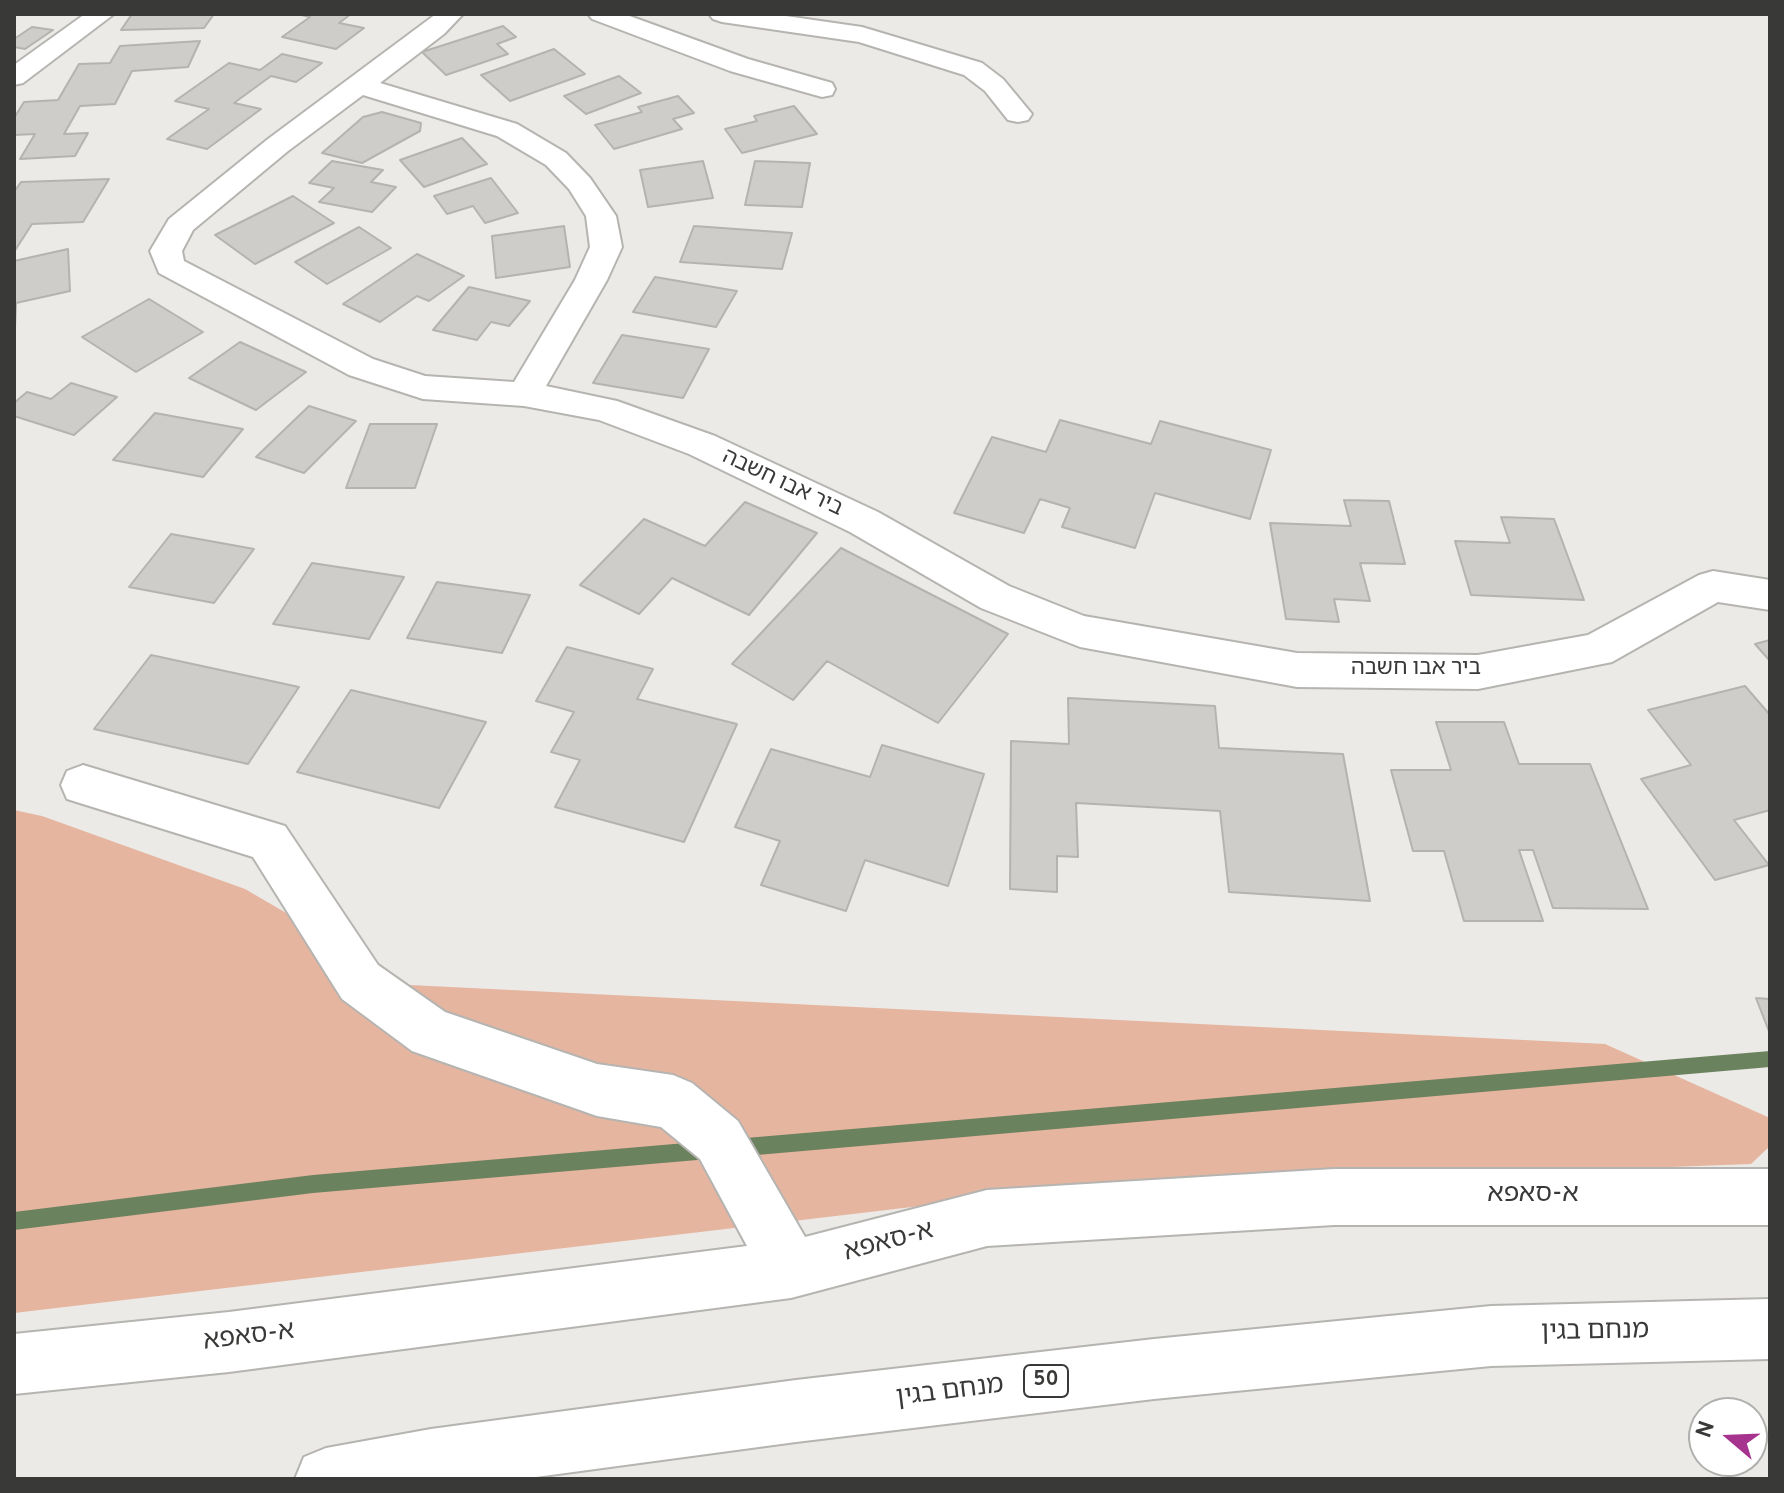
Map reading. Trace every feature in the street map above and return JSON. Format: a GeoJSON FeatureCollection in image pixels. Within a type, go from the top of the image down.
{"type":"FeatureCollection","features":[{"type":"Feature","properties":{"kind":"main road"},"geometry":{"type":"LineString","coordinates":[[14,77],[101,14]]}},
{"type":"Feature","properties":{"kind":"main road","name":"ביר אבו חשבה"},"geometry":{"type":"LineString","coordinates":[[450,14],[435,29],[278,145],[180,225],[166,251],[170,266],[361,367],[423,387],[524,394],[605,409],[702,445],[864,522],[995,597],[1080,631],[1297,670],[1478,672],[1597,650],[1713,586],[1770,595]]}},
{"type":"Feature","properties":{"kind":"main road"},"geometry":{"type":"LineString","coordinates":[[601,14],[739,65],[822,89]]}},
{"type":"Feature","properties":{"kind":"main road"},"geometry":{"type":"LineString","coordinates":[[669,39],[719,14],[862,35],[973,69],[994,85],[1018,114]]}},
{"type":"Feature","properties":{"kind":"main road"},"geometry":{"type":"LineString","coordinates":[[359,85],[507,130],[556,159],[580,184],[601,216],[606,247],[591,280],[524,394]]}},
{"type":"Feature","properties":{"kind":"main road"},"geometry":{"type":"LineString","coordinates":[[83,785],[269,841],[360,982],[430,1033],[597,1090],[673,1102],[719,1140],[791,1269]]}},
{"type":"Feature","properties":{"kind":"main road","name":"א-סאפא"},"geometry":{"type":"LineString","coordinates":[[14,1364],[229,1342],[791,1269],[987,1218],[1334,1197],[1770,1197]]}},
{"type":"Feature","properties":{"kind":"main road","name":"מנחם בגין"},"geometry":{"type":"LineString","coordinates":[[326,1479],[431,1460],[766,1415],[1154,1369],[1491,1336],[1770,1329]]}},
{"type":"Feature","properties":{"kind":"shaded area"},"geometry":{"type":"Polygon","coordinates":[[[14,810],[42,816],[245,889],[410,985],[1605,1044],[1770,1118],[1770,1146],[1751,1164],[1056,1190],[14,1313],[14,810]]]}},
{"type":"Feature","properties":{"kind":"building"},"geometry":{"type":"Polygon","coordinates":[[[132,14],[214,14],[204,28],[121,30],[132,14]]]}},
{"type":"Feature","properties":{"kind":"building"},"geometry":{"type":"Polygon","coordinates":[[[297,14],[351,14],[339,23],[364,28],[336,49],[282,37],[310,17],[297,14]]]}},
{"type":"Feature","properties":{"kind":"building"},"geometry":{"type":"Polygon","coordinates":[[[503,26],[516,37],[497,44],[508,54],[446,75],[422,52],[503,26]]]}},
{"type":"Feature","properties":{"kind":"building"},"geometry":{"type":"Polygon","coordinates":[[[32,27],[53,30],[25,49],[14,47],[14,39],[32,27]]]}},
{"type":"Feature","properties":{"kind":"building"},"geometry":{"type":"Polygon","coordinates":[[[200,41],[188,67],[132,71],[115,104],[80,106],[64,134],[88,133],[75,156],[20,159],[35,134],[14,135],[14,118],[24,102],[58,100],[79,64],[110,63],[120,46],[200,41]]]}},
{"type":"Feature","properties":{"kind":"building"},"geometry":{"type":"Polygon","coordinates":[[[554,49],[585,74],[510,101],[481,75],[554,49]]]}},
{"type":"Feature","properties":{"kind":"building"},"geometry":{"type":"Polygon","coordinates":[[[282,54],[322,63],[296,82],[271,76],[234,103],[261,109],[207,149],[167,139],[209,109],[175,101],[229,63],[260,70],[282,54]]]}},
{"type":"Feature","properties":{"kind":"building"},"geometry":{"type":"Polygon","coordinates":[[[619,76],[641,93],[586,114],[564,96],[619,76]]]}},
{"type":"Feature","properties":{"kind":"building"},"geometry":{"type":"Polygon","coordinates":[[[678,96],[694,113],[673,119],[682,129],[614,149],[595,125],[642,112],[638,107],[678,96]]]}},
{"type":"Feature","properties":{"kind":"building"},"geometry":{"type":"Polygon","coordinates":[[[794,106],[817,134],[742,153],[725,129],[757,121],[754,116],[794,106]]]}},
{"type":"Feature","properties":{"kind":"building"},"geometry":{"type":"Polygon","coordinates":[[[382,112],[421,123],[420,131],[362,163],[322,153],[363,117],[382,112]]]}},
{"type":"Feature","properties":{"kind":"building"},"geometry":{"type":"Polygon","coordinates":[[[462,138],[487,164],[424,187],[400,160],[462,138]]]}},
{"type":"Feature","properties":{"kind":"building"},"geometry":{"type":"Polygon","coordinates":[[[332,161],[383,170],[371,182],[396,187],[372,212],[319,202],[334,188],[309,183],[332,161]]]}},
{"type":"Feature","properties":{"kind":"building"},"geometry":{"type":"Polygon","coordinates":[[[703,161],[713,198],[648,207],[640,170],[703,161]]]}},
{"type":"Feature","properties":{"kind":"building"},"geometry":{"type":"Polygon","coordinates":[[[755,161],[810,163],[802,207],[745,205],[755,161]]]}},
{"type":"Feature","properties":{"kind":"building"},"geometry":{"type":"Polygon","coordinates":[[[491,178],[518,213],[485,223],[473,206],[447,214],[434,196],[491,178]]]}},
{"type":"Feature","properties":{"kind":"building"},"geometry":{"type":"Polygon","coordinates":[[[109,179],[83,222],[32,224],[14,252],[14,192],[21,182],[109,179]]]}},
{"type":"Feature","properties":{"kind":"building"},"geometry":{"type":"Polygon","coordinates":[[[293,196],[334,223],[255,264],[215,235],[293,196]]]}},
{"type":"Feature","properties":{"kind":"building"},"geometry":{"type":"Polygon","coordinates":[[[564,226],[570,267],[496,278],[492,236],[564,226]]]}},
{"type":"Feature","properties":{"kind":"building"},"geometry":{"type":"Polygon","coordinates":[[[694,226],[792,233],[782,269],[680,262],[694,226]]]}},
{"type":"Feature","properties":{"kind":"building"},"geometry":{"type":"Polygon","coordinates":[[[359,227],[391,248],[327,284],[295,262],[359,227]]]}},
{"type":"Feature","properties":{"kind":"building"},"geometry":{"type":"Polygon","coordinates":[[[68,249],[70,291],[16,303],[14,353],[14,261],[68,249]]]}},
{"type":"Feature","properties":{"kind":"building"},"geometry":{"type":"Polygon","coordinates":[[[417,254],[464,276],[429,301],[417,296],[380,322],[343,304],[417,254]]]}},
{"type":"Feature","properties":{"kind":"building"},"geometry":{"type":"Polygon","coordinates":[[[655,277],[737,291],[716,327],[633,312],[655,277]]]}},
{"type":"Feature","properties":{"kind":"building"},"geometry":{"type":"Polygon","coordinates":[[[469,287],[530,301],[509,326],[491,322],[477,340],[433,330],[469,287]]]}},
{"type":"Feature","properties":{"kind":"building"},"geometry":{"type":"Polygon","coordinates":[[[149,299],[203,332],[136,372],[82,337],[149,299]]]}},
{"type":"Feature","properties":{"kind":"building"},"geometry":{"type":"Polygon","coordinates":[[[622,335],[709,349],[683,398],[593,383],[622,335]]]}},
{"type":"Feature","properties":{"kind":"building"},"geometry":{"type":"Polygon","coordinates":[[[240,342],[306,372],[256,410],[189,378],[240,342]]]}},
{"type":"Feature","properties":{"kind":"building"},"geometry":{"type":"Polygon","coordinates":[[[71,383],[117,397],[74,435],[14,416],[14,403],[27,392],[51,399],[71,383]]]}},
{"type":"Feature","properties":{"kind":"building"},"geometry":{"type":"Polygon","coordinates":[[[309,406],[356,421],[304,473],[256,457],[309,406]]]}},
{"type":"Feature","properties":{"kind":"building"},"geometry":{"type":"Polygon","coordinates":[[[155,413],[243,429],[203,477],[113,460],[155,413]]]}},
{"type":"Feature","properties":{"kind":"building"},"geometry":{"type":"Polygon","coordinates":[[[1060,420],[1151,444],[1160,421],[1271,450],[1250,519],[1155,493],[1135,548],[1062,527],[1070,508],[1040,499],[1024,533],[954,513],[992,437],[1046,452],[1060,420]]]}},
{"type":"Feature","properties":{"kind":"building"},"geometry":{"type":"Polygon","coordinates":[[[370,424],[437,424],[415,488],[346,488],[370,424]]]}},
{"type":"Feature","properties":{"kind":"building"},"geometry":{"type":"Polygon","coordinates":[[[1344,500],[1389,501],[1405,564],[1360,563],[1370,601],[1334,599],[1339,622],[1286,619],[1270,523],[1351,526],[1344,500]]]}},
{"type":"Feature","properties":{"kind":"building"},"geometry":{"type":"Polygon","coordinates":[[[745,502],[817,533],[749,615],[672,578],[639,614],[580,585],[644,519],[705,546],[745,502]]]}},
{"type":"Feature","properties":{"kind":"building"},"geometry":{"type":"Polygon","coordinates":[[[1501,517],[1554,519],[1584,600],[1471,595],[1455,541],[1510,543],[1501,517]]]}},
{"type":"Feature","properties":{"kind":"building"},"geometry":{"type":"Polygon","coordinates":[[[171,534],[254,549],[214,603],[129,587],[171,534]]]}},
{"type":"Feature","properties":{"kind":"building"},"geometry":{"type":"Polygon","coordinates":[[[841,548],[1008,634],[938,723],[827,661],[793,700],[732,664],[841,548]]]}},
{"type":"Feature","properties":{"kind":"building"},"geometry":{"type":"Polygon","coordinates":[[[312,563],[404,577],[369,639],[273,624],[312,563]]]}},
{"type":"Feature","properties":{"kind":"building"},"geometry":{"type":"Polygon","coordinates":[[[437,582],[530,595],[502,653],[407,638],[437,582]]]}},
{"type":"Feature","properties":{"kind":"building"},"geometry":{"type":"Polygon","coordinates":[[[1770,640],[1770,661],[1755,644],[1770,640]]]}},
{"type":"Feature","properties":{"kind":"building"},"geometry":{"type":"Polygon","coordinates":[[[567,647],[653,669],[637,699],[737,724],[684,842],[555,807],[580,760],[551,752],[574,712],[536,701],[567,647]]]}},
{"type":"Feature","properties":{"kind":"building"},"geometry":{"type":"Polygon","coordinates":[[[151,655],[299,687],[248,764],[94,729],[151,655]]]}},
{"type":"Feature","properties":{"kind":"building"},"geometry":{"type":"Polygon","coordinates":[[[1745,686],[1770,715],[1770,810],[1734,820],[1769,865],[1715,880],[1641,779],[1691,765],[1648,710],[1745,686]]]}},
{"type":"Feature","properties":{"kind":"building"},"geometry":{"type":"Polygon","coordinates":[[[351,690],[486,722],[439,808],[297,772],[351,690]]]}},
{"type":"Feature","properties":{"kind":"building"},"geometry":{"type":"Polygon","coordinates":[[[1068,698],[1215,706],[1219,748],[1343,754],[1370,901],[1229,892],[1220,811],[1076,803],[1078,857],[1057,856],[1057,892],[1010,889],[1011,741],[1069,744],[1068,698]]]}},
{"type":"Feature","properties":{"kind":"building"},"geometry":{"type":"Polygon","coordinates":[[[1436,722],[1504,722],[1519,764],[1590,764],[1648,909],[1553,908],[1533,850],[1519,850],[1543,921],[1464,921],[1444,851],[1413,851],[1391,770],[1451,770],[1436,722]]]}},
{"type":"Feature","properties":{"kind":"building"},"geometry":{"type":"Polygon","coordinates":[[[882,745],[984,774],[948,886],[865,860],[846,911],[761,885],[780,841],[735,827],[771,749],[870,777],[882,745]]]}},
{"type":"Feature","properties":{"kind":"building"},"geometry":{"type":"Polygon","coordinates":[[[1756,998],[1770,999],[1770,1034],[1756,998]]]}},
{"type":"Feature","properties":{"kind":"waterway"},"geometry":{"type":"LineString","coordinates":[[734,1148],[1770,1059]]}},
{"type":"Feature","properties":{"kind":"waterway"},"geometry":{"type":"LineString","coordinates":[[14,1221],[313,1184],[709,1150]]}}]}
